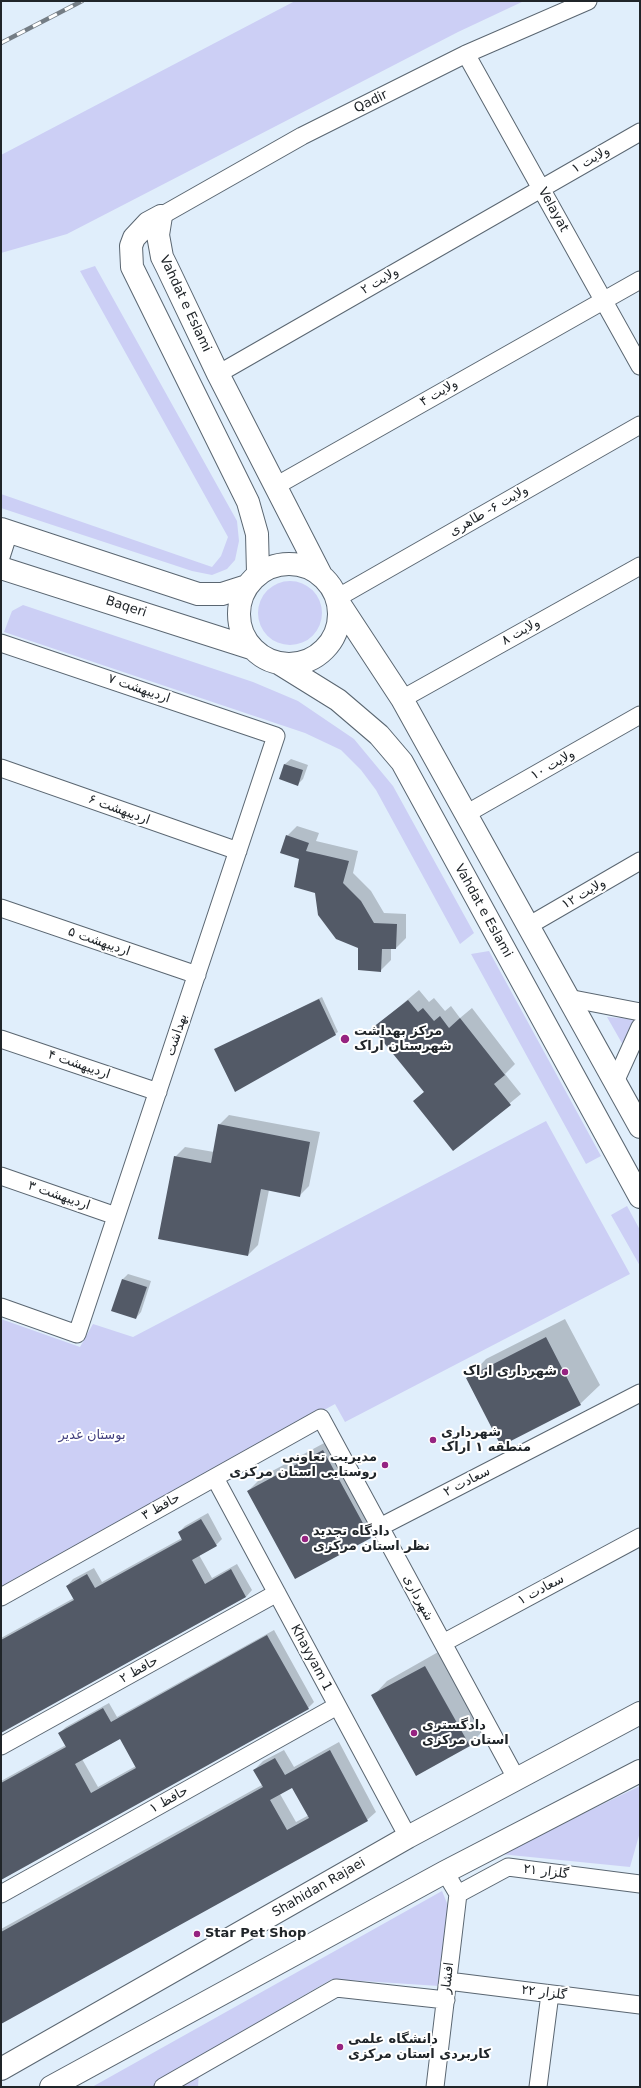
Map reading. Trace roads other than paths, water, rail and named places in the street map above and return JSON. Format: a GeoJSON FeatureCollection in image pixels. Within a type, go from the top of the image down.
{"type":"FeatureCollection","features":[{"type":"Feature","properties":{"kind":"main road","name":"Vahdat e Eslami"},"geometry":{"type":"LineString","coordinates":[[161,216],[158,235],[162,257],[274,486],[321,574]]}},
{"type":"Feature","properties":{"kind":"main road"},"geometry":{"type":"LineString","coordinates":[[161,216],[148,223],[134,238],[131,246],[132,267],[248,502],[257,534],[252,580],[240,601],[238,618],[242,634],[252,648],[264,658],[280,664],[297,664],[313,659],[326,649],[335,635],[340,619],[338,600]]}},
{"type":"Feature","properties":{"kind":"main road"},"geometry":{"type":"LineString","coordinates":[[5,531],[198,594],[222,594],[252,580],[276,565],[297,564],[310,567],[321,574],[331,585],[338,600],[402,699],[640,1127]]}},
{"type":"Feature","properties":{"kind":"main road","name":"Baqeri"},"geometry":{"type":"LineString","coordinates":[[1,568],[252,648]]}},
{"type":"Feature","properties":{"kind":"main road","name":"Vahdat e Eslami"},"geometry":{"type":"LineString","coordinates":[[280,664],[338,700],[379,735],[402,762],[640,1197]]}},
{"type":"Feature","properties":{"kind":"main road","name":"Shahidan Rajaei"},"geometry":{"type":"LineString","coordinates":[[1,2070],[408,1837],[516,1778],[640,1714]]}},
{"type":"Feature","properties":{"kind":"main road"},"geometry":{"type":"LineString","coordinates":[[57,2086],[445,1872],[640,1771]]}},
{"type":"Feature","properties":{"kind":"street","name":"Qadir"},"geometry":{"type":"LineString","coordinates":[[161,216],[302,136],[466,54],[588,1]]}},
{"type":"Feature","properties":{"kind":"street","name":"Velayat"},"geometry":{"type":"LineString","coordinates":[[466,54],[640,366]]}},
{"type":"Feature","properties":{"kind":"street","name":"ولایت ۱"},"geometry":{"type":"LineString","coordinates":[[541,189],[640,132]]}},
{"type":"Feature","properties":{"kind":"street","name":"ولایت ۲"},"geometry":{"type":"LineString","coordinates":[[218,374],[541,189]]}},
{"type":"Feature","properties":{"kind":"street","name":"ولایت ۴"},"geometry":{"type":"LineString","coordinates":[[274,486],[640,280]]}},
{"type":"Feature","properties":{"kind":"street","name":"ولایت ۶- طاهری"},"geometry":{"type":"LineString","coordinates":[[338,600],[640,425]]}},
{"type":"Feature","properties":{"kind":"street"},"geometry":{"type":"LineString","coordinates":[[1,558],[5,531]]}},
{"type":"Feature","properties":{"kind":"street","name":"ولایت ۸"},"geometry":{"type":"LineString","coordinates":[[402,699],[640,566]]}},
{"type":"Feature","properties":{"kind":"street","name":"اردیبهشت ۷"},"geometry":{"type":"LineString","coordinates":[[1,643],[276,736]]}},
{"type":"Feature","properties":{"kind":"street","name":"ولایت ۱۰"},"geometry":{"type":"LineString","coordinates":[[466,814],[640,715]]}},
{"type":"Feature","properties":{"kind":"street","name":"بهداشت"},"geometry":{"type":"LineString","coordinates":[[1,1307],[77,1334],[276,736]]}},
{"type":"Feature","properties":{"kind":"street","name":"اردیبهشت ۶"},"geometry":{"type":"LineString","coordinates":[[1,768],[238,852]]}},
{"type":"Feature","properties":{"kind":"street","name":"ولایت ۱۲"},"geometry":{"type":"LineString","coordinates":[[528,926],[640,861]]}},
{"type":"Feature","properties":{"kind":"street","name":"اردیبهشت ۵"},"geometry":{"type":"LineString","coordinates":[[1,908],[196,976]]}},
{"type":"Feature","properties":{"kind":"street"},"geometry":{"type":"LineString","coordinates":[[568,998],[640,1012]]}},
{"type":"Feature","properties":{"kind":"street"},"geometry":{"type":"LineString","coordinates":[[615,1082],[640,1027]]}},
{"type":"Feature","properties":{"kind":"street","name":"اردیبهشت ۴"},"geometry":{"type":"LineString","coordinates":[[1,1039],[158,1092]]}},
{"type":"Feature","properties":{"kind":"street","name":"اردیبهشت ۳"},"geometry":{"type":"LineString","coordinates":[[1,1176],[116,1216]]}},
{"type":"Feature","properties":{"kind":"street","name":"سعادت ۲"},"geometry":{"type":"LineString","coordinates":[[380,1527],[640,1393]]}},
{"type":"Feature","properties":{"kind":"street","name":"شهرداری"},"geometry":{"type":"LineString","coordinates":[[321,1418],[516,1778]]}},
{"type":"Feature","properties":{"kind":"street","name":"حافظ ۳"},"geometry":{"type":"LineString","coordinates":[[1,1597],[321,1418]]}},
{"type":"Feature","properties":{"kind":"street","name":"Khayyam 1"},"geometry":{"type":"LineString","coordinates":[[215,1478],[408,1837]]}},
{"type":"Feature","properties":{"kind":"street","name":"سعادت ۱"},"geometry":{"type":"LineString","coordinates":[[443,1643],[640,1537]]}},
{"type":"Feature","properties":{"kind":"street","name":"حافظ ۲"},"geometry":{"type":"LineString","coordinates":[[1,1746],[276,1593]]}},
{"type":"Feature","properties":{"kind":"street","name":"حافظ ۱"},"geometry":{"type":"LineString","coordinates":[[1,1894],[337,1706]]}},
{"type":"Feature","properties":{"kind":"street","name":"گلزار ۲۱"},"geometry":{"type":"LineString","coordinates":[[458,1894],[508,1867],[640,1884]]}},
{"type":"Feature","properties":{"kind":"street"},"geometry":{"type":"LineString","coordinates":[[445,1872],[458,1894]]}},
{"type":"Feature","properties":{"kind":"street","name":"افشار"},"geometry":{"type":"LineString","coordinates":[[435,2087],[458,1894]]}},
{"type":"Feature","properties":{"kind":"street","name":"گلزار ۲۲"},"geometry":{"type":"LineString","coordinates":[[448,1981],[640,2005]]}},
{"type":"Feature","properties":{"kind":"street"},"geometry":{"type":"LineString","coordinates":[[164,2087],[336,1988],[446,2000]]}},
{"type":"Feature","properties":{"kind":"street"},"geometry":{"type":"LineString","coordinates":[[538,2087],[550,1994]]}},
{"type":"Feature","properties":{"kind":"railway"},"geometry":{"type":"LineString","coordinates":[[1,43],[82,1]]}},
{"type":"Feature","properties":{"kind":"place","name":"مرکز بهداشت شهرستان اراک"},"geometry":{"type":"Point","coordinates":[345,1039]}},
{"type":"Feature","properties":{"kind":"place","name":"شهرداری اراک"},"geometry":{"type":"Point","coordinates":[565,1372]}},
{"type":"Feature","properties":{"kind":"place","name":"شهرداری منطقه ۱ اراک"},"geometry":{"type":"Point","coordinates":[433,1440]}},
{"type":"Feature","properties":{"kind":"place","name":"مدیریت تعاونی روستایی استان مرکزی"},"geometry":{"type":"Point","coordinates":[385,1465]}},
{"type":"Feature","properties":{"kind":"place","name":"دادگاه تجدید نظر استان مرکزی"},"geometry":{"type":"Point","coordinates":[305,1539]}},
{"type":"Feature","properties":{"kind":"place","name":"دادگستری استان مرکزی"},"geometry":{"type":"Point","coordinates":[414,1733]}},
{"type":"Feature","properties":{"kind":"place","name":"Star Pet Shop"},"geometry":{"type":"Point","coordinates":[197,1934]}},
{"type":"Feature","properties":{"kind":"place","name":"دانشگاه علمی کاربردی استان مرکزی"},"geometry":{"type":"Point","coordinates":[340,2047]}},
{"type":"Feature","properties":{"kind":"park label","name":"بوستان غدیر"},"geometry":{"type":"Point","coordinates":[92,1436]}}]}
